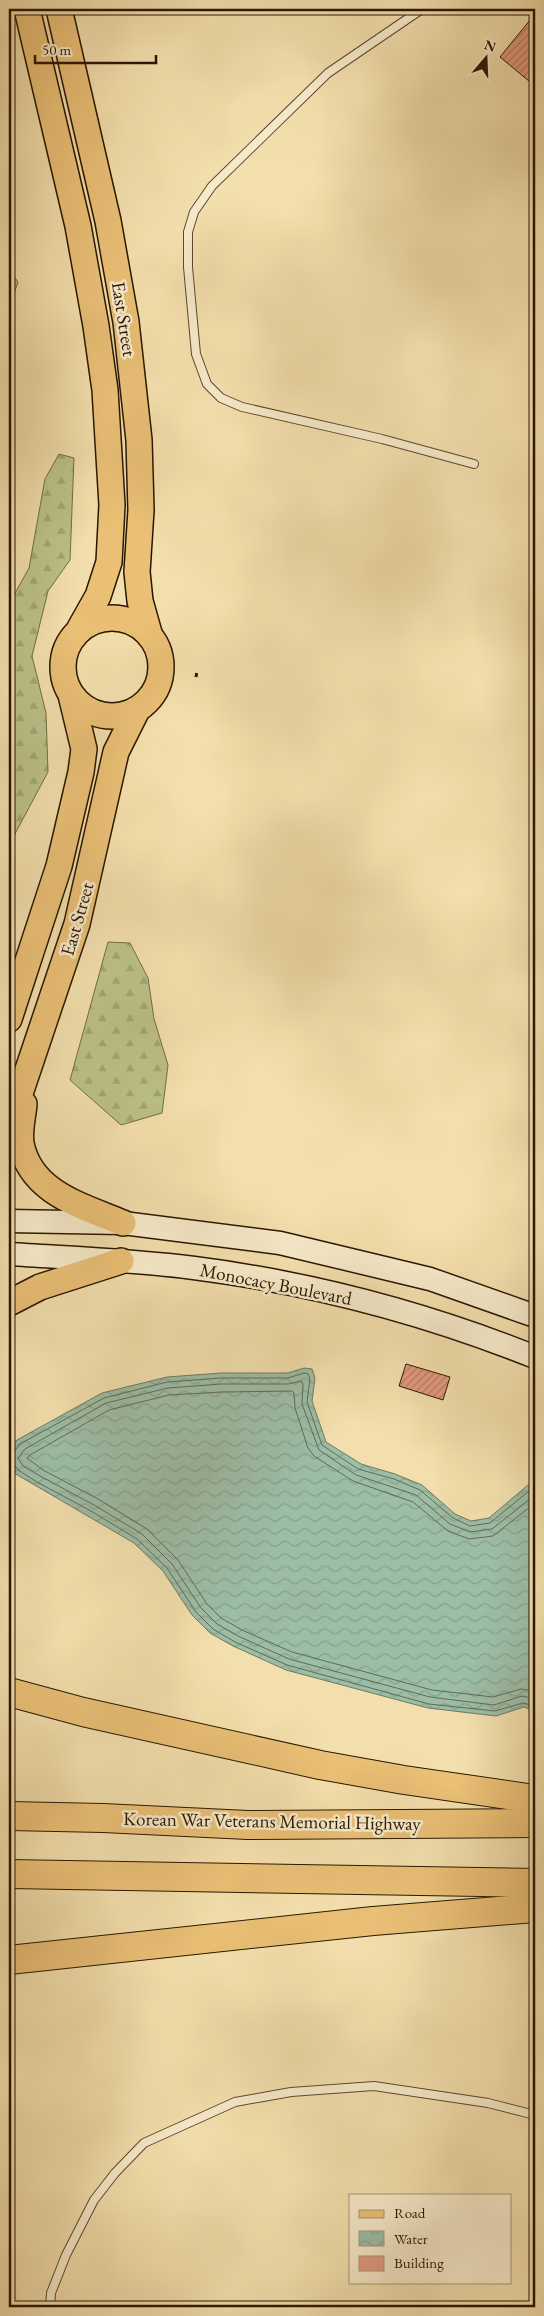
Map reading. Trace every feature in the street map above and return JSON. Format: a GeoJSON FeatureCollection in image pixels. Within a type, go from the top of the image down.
{"type":"FeatureCollection","features":[{"type":"Feature","properties":{"kind":"highway"},"geometry":{"type":"LineString","coordinates":[[9,1692],[83,1712],[320,1765],[404,1780],[535,1799]]}},
{"type":"Feature","properties":{"kind":"highway"},"geometry":{"type":"LineString","coordinates":[[9,1712],[83,1712]]}},
{"type":"Feature","properties":{"kind":"highway","name":"Korean War Veterans Memorial Highway"},"geometry":{"type":"LineString","coordinates":[[9,1816],[248,1824],[535,1823]]}},
{"type":"Feature","properties":{"kind":"highway"},"geometry":{"type":"LineString","coordinates":[[9,1874],[535,1883]]}},
{"type":"Feature","properties":{"kind":"highway"},"geometry":{"type":"LineString","coordinates":[[9,1960],[372,1921],[535,1908]]}},
{"type":"Feature","properties":{"kind":"highway"},"geometry":{"type":"LineString","coordinates":[[9,1954],[66,1953]]}},
{"type":"Feature","properties":{"kind":"main road","name":"East Street"},"geometry":{"type":"LineString","coordinates":[[27,9],[78,226],[96,326],[105,390],[112,505],[109,562],[98,596],[80,628]]}},
{"type":"Feature","properties":{"kind":"main road","name":"East Street"},"geometry":{"type":"LineString","coordinates":[[59,9],[108,220],[126,322],[140,440],[141,510],[137,572],[140,602],[149,634]]}},
{"type":"Feature","properties":{"kind":"main road"},"geometry":{"type":"LineString","coordinates":[[111,617],[130,621],[149,634],[157,645],[161,661],[160,680],[150,698],[137,710],[122,716],[106,716],[85,709],[71,695],[63,679],[62,662],[65,649],[80,628],[96,619],[111,617]]}},
{"type":"Feature","properties":{"kind":"main road","name":"East Street"},"geometry":{"type":"LineString","coordinates":[[9,1019],[59,866],[81,772],[84,749],[71,695]]}},
{"type":"Feature","properties":{"kind":"main road","name":"East Street"},"geometry":{"type":"LineString","coordinates":[[9,1126],[77,924],[116,752],[137,710]]}},
{"type":"Feature","properties":{"kind":"main road"},"geometry":{"type":"LineString","coordinates":[[26,1074],[21,1142],[37,1177],[57,1195],[123,1223]]}},
{"type":"Feature","properties":{"kind":"main road","name":"Monocacy Boulevard"},"geometry":{"type":"LineString","coordinates":[[9,1222],[123,1223],[280,1243],[430,1279],[535,1316]]}},
{"type":"Feature","properties":{"kind":"main road","name":"Monocacy Boulevard"},"geometry":{"type":"LineString","coordinates":[[9,1254],[121,1260],[268,1279],[345,1295],[415,1314],[535,1357]]}},
{"type":"Feature","properties":{"kind":"main road"},"geometry":{"type":"LineString","coordinates":[[9,1303],[40,1287],[121,1260]]}},
{"type":"Feature","properties":{"kind":"lane"},"geometry":{"type":"LineString","coordinates":[[422,9],[328,73],[212,186],[194,212],[188,232],[188,267],[196,354],[207,384],[221,398],[242,407],[382,439],[474,464]]}},
{"type":"Feature","properties":{"kind":"lane"},"geometry":{"type":"LineString","coordinates":[[50,2307],[51,2293],[66,2256],[94,2200],[115,2172],[144,2143],[235,2102],[291,2092],[374,2086],[488,2103],[535,2115]]}},
{"type":"Feature","properties":{"kind":"path"},"geometry":{"type":"LineString","coordinates":[[196,677],[197,671]]}},
{"type":"Feature","properties":{"kind":"green space"},"geometry":{"type":"Polygon","coordinates":[[[9,269],[18,282],[9,308],[9,269]]]}},
{"type":"Feature","properties":{"kind":"green space"},"geometry":{"type":"Polygon","coordinates":[[[59,454],[74,458],[70,560],[48,591],[32,656],[46,713],[48,772],[9,845],[9,604],[29,568],[45,479],[59,454]]]}},
{"type":"Feature","properties":{"kind":"green space"},"geometry":{"type":"Polygon","coordinates":[[[108,942],[130,943],[148,978],[154,1019],[168,1065],[162,1113],[121,1125],[70,1080],[108,942]]]}},
{"type":"Feature","properties":{"kind":"water"},"geometry":{"type":"Polygon","coordinates":[[[304,1368],[312,1369],[315,1378],[312,1401],[326,1442],[361,1464],[395,1474],[422,1485],[455,1514],[471,1521],[489,1518],[528,1485],[535,1484],[535,1711],[524,1707],[496,1716],[428,1708],[286,1670],[233,1646],[210,1633],[192,1615],[163,1571],[134,1543],[14,1473],[9,1464],[9,1450],[17,1440],[102,1393],[167,1377],[221,1373],[288,1373],[304,1368]]]}},
{"type":"Feature","properties":{"kind":"building"},"geometry":{"type":"Polygon","coordinates":[[[535,14],[535,86],[500,57],[535,14]]]}},
{"type":"Feature","properties":{"kind":"building"},"geometry":{"type":"Polygon","coordinates":[[[406,1364],[450,1377],[443,1400],[399,1386],[406,1364]]]}}]}
